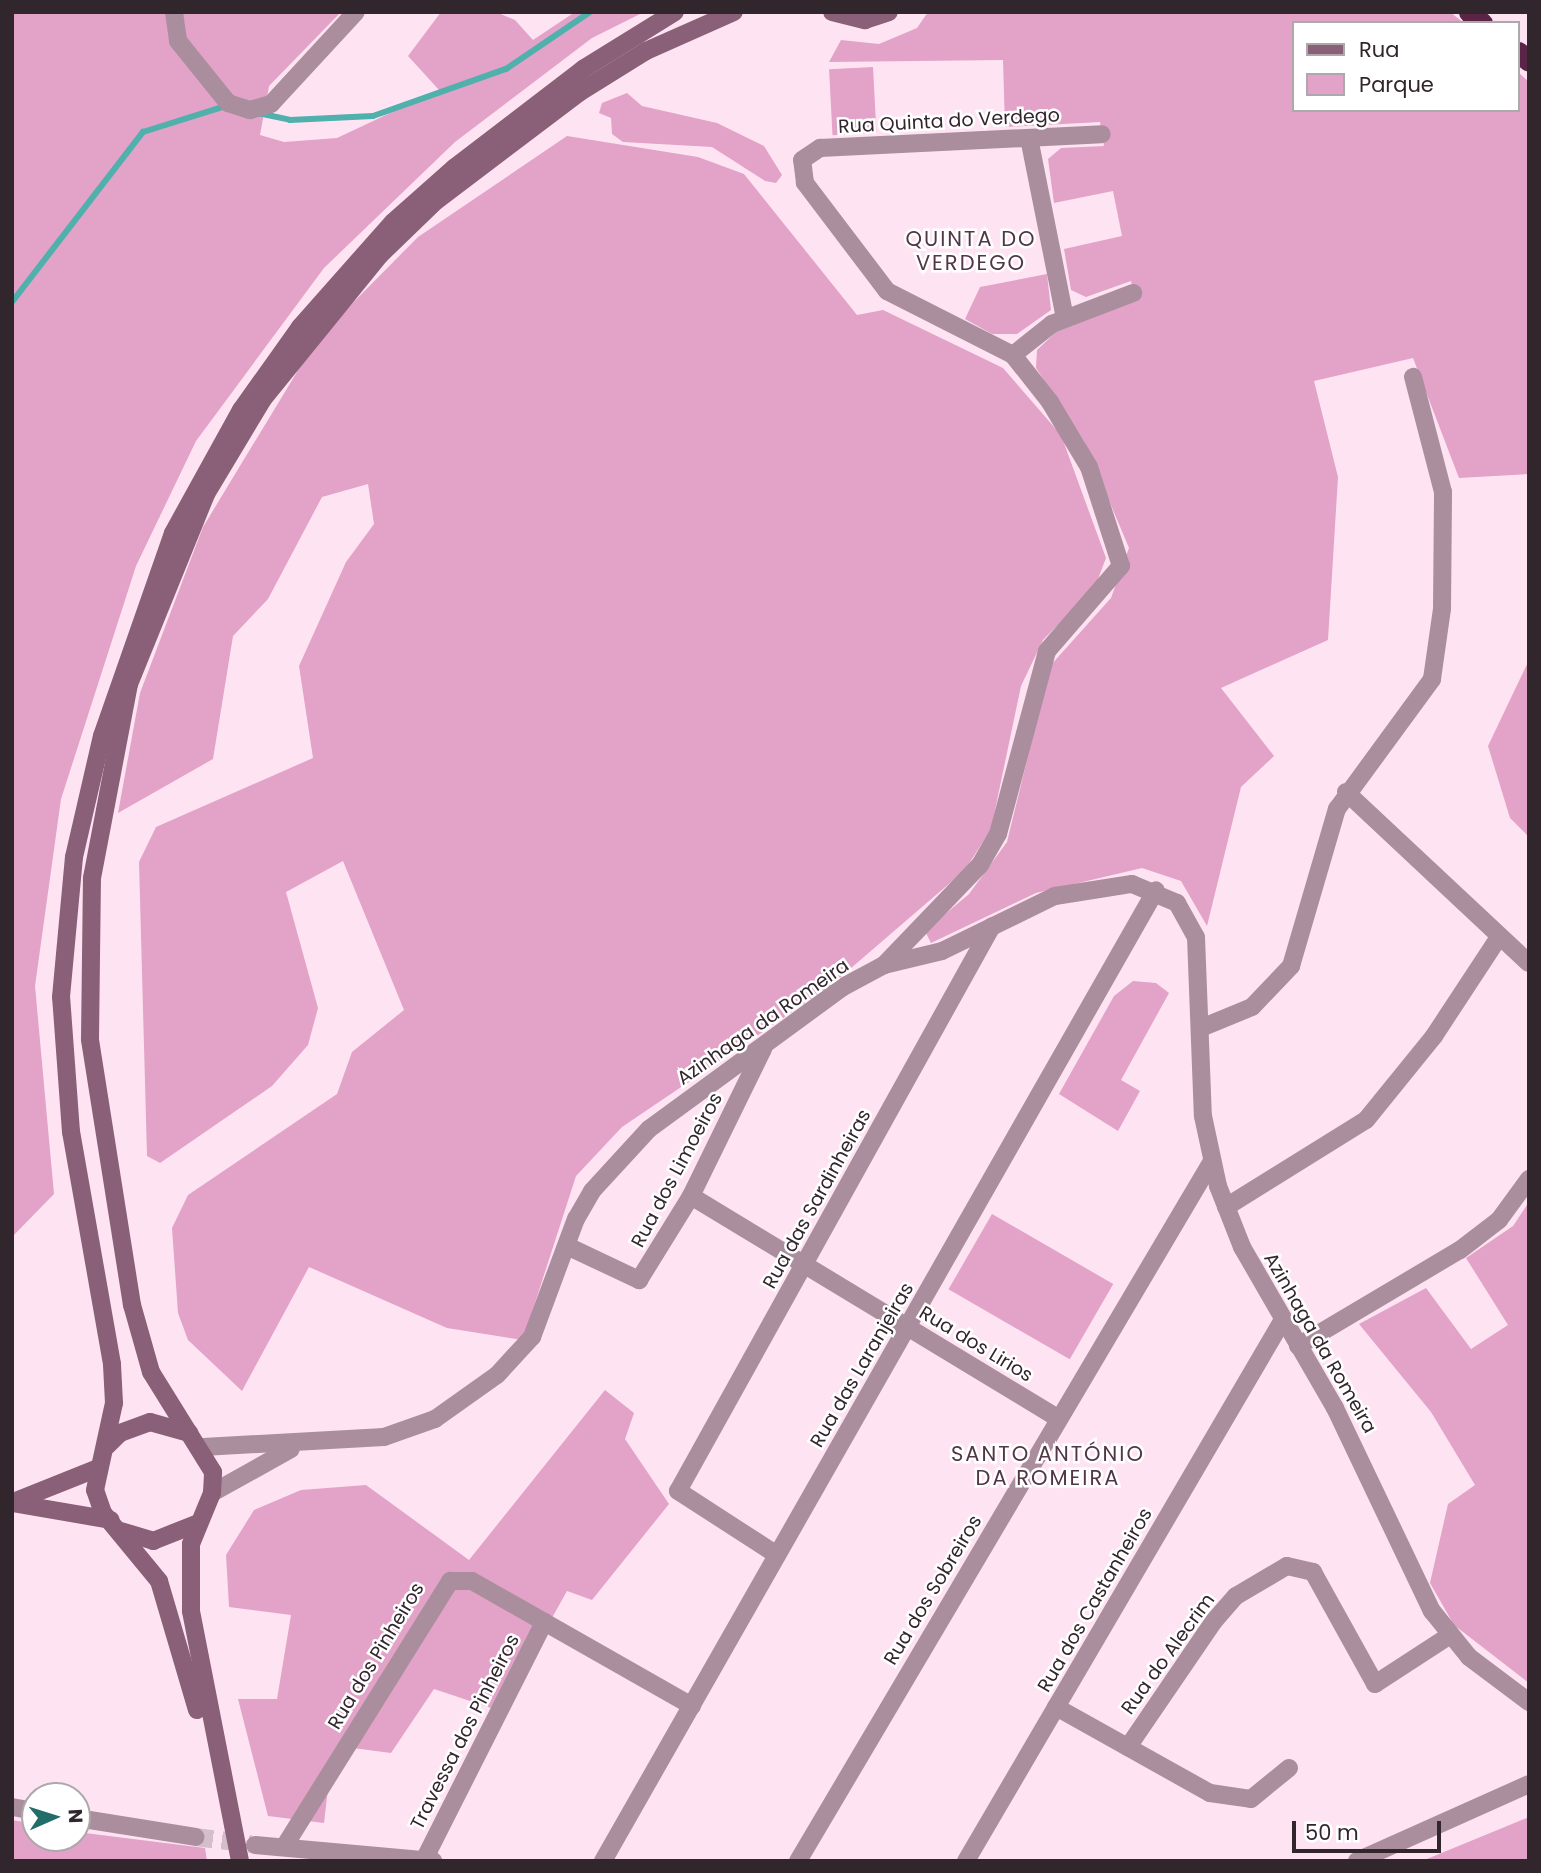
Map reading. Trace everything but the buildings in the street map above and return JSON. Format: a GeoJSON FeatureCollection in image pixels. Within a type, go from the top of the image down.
{"type":"FeatureCollection","features":[{"type":"Feature","properties":{"kind":"main road"},"geometry":{"type":"LineString","coordinates":[[107,1446],[112,1364],[71,1132],[61,997],[65,924],[86,797],[152,583],[241,410],[343,275],[454,168],[583,69],[675,12]]}},
{"type":"Feature","properties":{"kind":"main road"},"geometry":{"type":"LineString","coordinates":[[240,1861],[191,1611],[196,1524],[212,1493],[203,1447],[189,1433],[151,1372],[132,1305],[90,1039],[88,959],[101,818],[129,684],[165,584],[206,494],[262,399],[380,255],[447,192],[580,92],[646,51],[734,12]]}},
{"type":"Feature","properties":{"kind":"main road"},"geometry":{"type":"LineString","coordinates":[[832,12],[865,20],[889,12]]}},
{"type":"Feature","properties":{"kind":"main road"},"geometry":{"type":"LineString","coordinates":[[189,1433],[150,1422],[120,1433],[107,1446],[96,1469],[95,1490],[116,1526],[159,1581],[183,1646],[227,1861]]}},
{"type":"Feature","properties":{"kind":"main road"},"geometry":{"type":"LineString","coordinates":[[12,1502],[96,1469]]}},
{"type":"Feature","properties":{"kind":"main road"},"geometry":{"type":"LineString","coordinates":[[12,1502],[116,1526],[153,1541],[196,1524]]}},
{"type":"Feature","properties":{"kind":"street"},"geometry":{"type":"LineString","coordinates":[[174,12],[178,41],[228,103],[250,110],[271,104],[356,12]]}},
{"type":"Feature","properties":{"kind":"street","name":"Rua Quinta do Verdego"},"geometry":{"type":"LineString","coordinates":[[1013,355],[887,291],[805,183],[802,160],[820,148],[1102,134]]}},
{"type":"Feature","properties":{"kind":"street"},"geometry":{"type":"LineString","coordinates":[[1030,138],[1065,318]]}},
{"type":"Feature","properties":{"kind":"street"},"geometry":{"type":"LineString","coordinates":[[884,965],[980,864],[998,834],[1047,651],[1121,566],[1078,444],[1013,355],[1065,318],[1133,293]]}},
{"type":"Feature","properties":{"kind":"street"},"geometry":{"type":"LineString","coordinates":[[1201,1028],[1252,1007],[1291,966],[1346,792],[1432,679],[1442,609],[1443,492],[1413,377]]}},
{"type":"Feature","properties":{"kind":"street"},"geometry":{"type":"LineString","coordinates":[[1346,792],[1529,963]]}},
{"type":"Feature","properties":{"kind":"street","name":"Azinhaga da Romeira"},"geometry":{"type":"LineString","coordinates":[[331,1441],[404,1432],[435,1419],[497,1375],[545,1313],[567,1247],[592,1191],[622,1154],[765,1044],[884,965],[942,951],[1055,896],[1094,887],[1156,890],[1177,903],[1196,937],[1203,1116],[1212,1161],[1226,1207],[1281,1323],[1298,1346],[1449,1636],[1529,1702]]}},
{"type":"Feature","properties":{"kind":"street","name":"Rua das Laranjeiras"},"geometry":{"type":"LineString","coordinates":[[603,1861],[1156,890]]}},
{"type":"Feature","properties":{"kind":"street","name":"Rua das Sardinheiras"},"geometry":{"type":"LineString","coordinates":[[777,1555],[678,1491],[992,926]]}},
{"type":"Feature","properties":{"kind":"street"},"geometry":{"type":"LineString","coordinates":[[1226,1207],[1366,1120],[1434,1036],[1499,937]]}},
{"type":"Feature","properties":{"kind":"street","name":"Rua dos Limoeiros"},"geometry":{"type":"LineString","coordinates":[[567,1247],[639,1280],[691,1196],[765,1044]]}},
{"type":"Feature","properties":{"kind":"street","name":"Rua dos Sobreiros"},"geometry":{"type":"LineString","coordinates":[[798,1861],[1212,1161]]}},
{"type":"Feature","properties":{"kind":"street"},"geometry":{"type":"LineString","coordinates":[[1298,1346],[1460,1250],[1499,1220],[1529,1179]]}},
{"type":"Feature","properties":{"kind":"street","name":"Rua dos Lirios"},"geometry":{"type":"LineString","coordinates":[[691,1196],[1059,1419]]}},
{"type":"Feature","properties":{"kind":"street","name":"Rua dos Castanheiros"},"geometry":{"type":"LineString","coordinates":[[966,1861],[1281,1323]]}},
{"type":"Feature","properties":{"kind":"street"},"geometry":{"type":"LineString","coordinates":[[203,1447],[331,1441]]}},
{"type":"Feature","properties":{"kind":"street"},"geometry":{"type":"LineString","coordinates":[[212,1493],[265,1458],[331,1441]]}},
{"type":"Feature","properties":{"kind":"street","name":"Rua do Alecrim"},"geometry":{"type":"LineString","coordinates":[[1128,1747],[1221,1613],[1236,1596],[1287,1566],[1313,1572],[1376,1684],[1449,1636]]}},
{"type":"Feature","properties":{"kind":"street","name":"Rua dos Pinheiros"},"geometry":{"type":"LineString","coordinates":[[284,1847],[443,1586],[472,1581],[692,1706]]}},
{"type":"Feature","properties":{"kind":"street","name":"Travessa dos Pinheiros"},"geometry":{"type":"LineString","coordinates":[[424,1860],[544,1622]]}},
{"type":"Feature","properties":{"kind":"street"},"geometry":{"type":"LineString","coordinates":[[1056,1707],[1210,1793],[1236,1798],[1258,1797],[1289,1768]]}},
{"type":"Feature","properties":{"kind":"street"},"geometry":{"type":"LineString","coordinates":[[1357,1861],[1529,1784]]}},
{"type":"Feature","properties":{"kind":"street"},"geometry":{"type":"LineString","coordinates":[[91,1820],[195,1838]]}},
{"type":"Feature","properties":{"kind":"street"},"geometry":{"type":"LineString","coordinates":[[254,1845],[433,1861]]}},
{"type":"Feature","properties":{"kind":"green space"},"geometry":{"type":"Polygon","coordinates":[[[12,12],[341,12],[269,86],[260,135],[284,142],[337,138],[439,90],[408,56],[441,12],[496,12],[515,20],[533,40],[575,12],[644,12],[592,38],[455,142],[324,268],[196,441],[136,566],[61,799],[35,986],[54,1194],[12,1237],[12,12]]]}},
{"type":"Feature","properties":{"kind":"green space"},"geometry":{"type":"Polygon","coordinates":[[[928,12],[1450,12],[1461,21],[1292,21],[1292,112],[1520,112],[1520,74],[1529,82],[1529,474],[1459,478],[1413,358],[1314,381],[1338,477],[1328,640],[1221,688],[1274,756],[1241,787],[1207,926],[1181,881],[1142,868],[1036,893],[931,943],[925,931],[969,894],[1007,842],[1050,666],[1111,598],[1129,548],[1084,441],[1036,368],[1037,350],[1056,332],[1135,301],[1131,281],[1086,297],[1071,290],[1064,249],[1122,236],[1113,191],[1054,203],[1048,159],[1061,148],[1104,146],[1100,122],[1005,127],[1003,60],[829,62],[841,40],[879,44],[917,28],[928,12]]]}},
{"type":"Feature","properties":{"kind":"green space"},"geometry":{"type":"Polygon","coordinates":[[[873,67],[876,133],[833,135],[829,69],[873,67]]]}},
{"type":"Feature","properties":{"kind":"green space"},"geometry":{"type":"Polygon","coordinates":[[[627,93],[642,106],[717,123],[764,146],[782,175],[776,183],[765,181],[712,147],[623,142],[612,134],[611,118],[599,113],[602,103],[627,93]]]}},
{"type":"Feature","properties":{"kind":"green space"},"geometry":{"type":"Polygon","coordinates":[[[567,136],[698,157],[744,174],[857,315],[883,310],[1003,368],[1061,435],[1106,558],[1095,587],[1043,640],[1021,686],[991,829],[965,870],[829,987],[622,1127],[576,1176],[523,1340],[447,1328],[309,1267],[242,1391],[188,1340],[178,1313],[172,1228],[188,1195],[337,1094],[352,1052],[404,1010],[343,861],[286,892],[318,1008],[308,1045],[272,1086],[160,1163],[147,1156],[139,862],[156,827],[313,758],[299,666],[346,562],[374,524],[368,484],[322,497],[268,599],[233,636],[213,759],[118,813],[140,693],[203,527],[317,339],[418,237],[567,136]]]}},
{"type":"Feature","properties":{"kind":"green space"},"geometry":{"type":"Polygon","coordinates":[[[1047,274],[1051,310],[1017,334],[992,334],[965,319],[980,287],[1047,274]]]}},
{"type":"Feature","properties":{"kind":"green space"},"geometry":{"type":"Polygon","coordinates":[[[1529,660],[1529,837],[1510,818],[1488,746],[1529,660]]]}},
{"type":"Feature","properties":{"kind":"green space"},"geometry":{"type":"Polygon","coordinates":[[[1133,981],[1156,983],[1169,993],[1121,1080],[1140,1091],[1118,1131],[1059,1094],[1114,996],[1133,981]]]}},
{"type":"Feature","properties":{"kind":"green space"},"geometry":{"type":"Polygon","coordinates":[[[1529,1202],[1529,1683],[1454,1625],[1430,1583],[1448,1504],[1475,1485],[1431,1412],[1359,1324],[1426,1288],[1471,1349],[1508,1325],[1466,1258],[1513,1226],[1529,1202]]]}},
{"type":"Feature","properties":{"kind":"green space"},"geometry":{"type":"Polygon","coordinates":[[[992,1214],[1113,1284],[1070,1359],[948,1289],[992,1214]]]}},
{"type":"Feature","properties":{"kind":"green space"},"geometry":{"type":"Polygon","coordinates":[[[605,1390],[634,1413],[625,1439],[669,1504],[592,1600],[567,1591],[500,1711],[434,1689],[391,1753],[353,1748],[330,1771],[324,1823],[268,1816],[238,1699],[277,1699],[291,1615],[229,1607],[226,1555],[254,1510],[301,1490],[366,1485],[469,1560],[605,1390]]]}},
{"type":"Feature","properties":{"kind":"green space"},"geometry":{"type":"Polygon","coordinates":[[[1529,1817],[1529,1861],[1422,1861],[1529,1817]]]}},
{"type":"Feature","properties":{"kind":"green space"},"geometry":{"type":"Polygon","coordinates":[[[12,1820],[21,1822],[21,1852],[91,1852],[91,1834],[205,1848],[207,1861],[12,1861],[12,1820]]]}},
{"type":"Feature","properties":{"kind":"waterway"},"geometry":{"type":"LineString","coordinates":[[258,113],[290,120],[373,116],[506,69],[590,12]]}},
{"type":"Feature","properties":{"kind":"waterway"},"geometry":{"type":"LineString","coordinates":[[12,302],[143,132],[226,106]]}},
{"type":"Feature","properties":{"kind":"tunnel"},"geometry":{"type":"LineString","coordinates":[[195,1837],[251,1844]]}},
{"type":"Feature","properties":{"kind":"district","name":"QUINTA DO VERDEGO"},"geometry":{"type":"Point","coordinates":[971,251]}},
{"type":"Feature","properties":{"kind":"district","name":"SANTO ANTÓNIO DA ROMEIRA"},"geometry":{"type":"Point","coordinates":[1048,1466]}}]}
